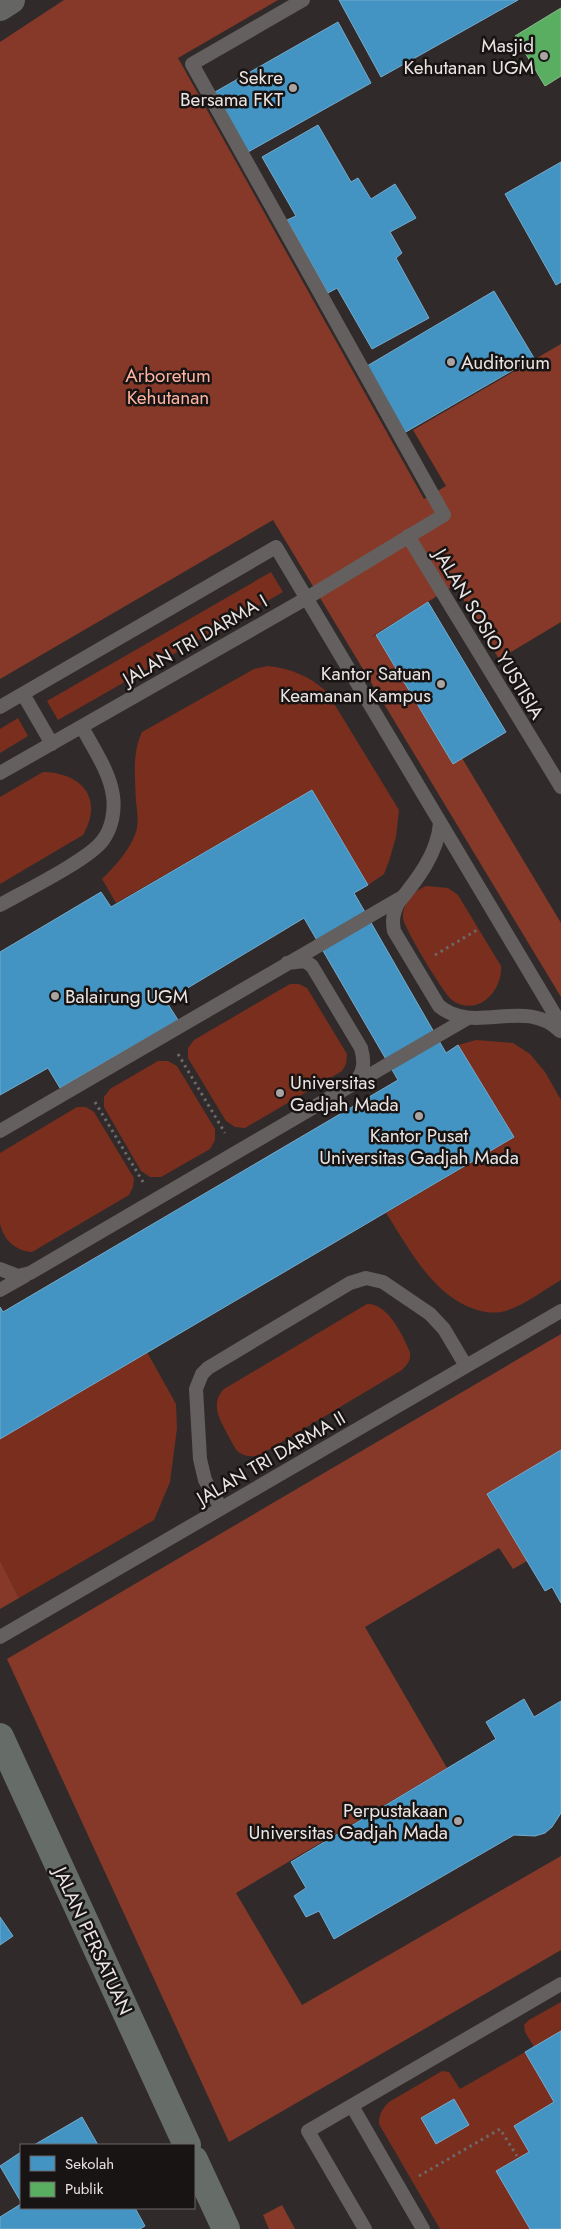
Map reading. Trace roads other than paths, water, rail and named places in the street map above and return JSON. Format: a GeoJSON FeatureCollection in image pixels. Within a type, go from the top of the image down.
{"type":"FeatureCollection","features":[{"type":"Feature","properties":{"kind":"main road"},"geometry":{"type":"LineString","coordinates":[[0,7],[11,0]]}},
{"type":"Feature","properties":{"kind":"main road","name":"JALAN PERSATUAN"},"geometry":{"type":"LineString","coordinates":[[0,1737],[187,2144]]}},
{"type":"Feature","properties":{"kind":"main road"},"geometry":{"type":"LineString","coordinates":[[195,2162],[226,2229]]}},
{"type":"Feature","properties":{"kind":"lane"},"geometry":{"type":"LineString","coordinates":[[303,0],[192,64],[444,515],[408,536]]}},
{"type":"Feature","properties":{"kind":"lane","name":"JALAN TRI DARMA I"},"geometry":{"type":"LineString","coordinates":[[0,773],[306,598],[408,536]]}},
{"type":"Feature","properties":{"kind":"lane","name":"JALAN SOSIO YUSTISIA"},"geometry":{"type":"LineString","coordinates":[[408,536],[561,787]]}},
{"type":"Feature","properties":{"kind":"lane"},"geometry":{"type":"LineString","coordinates":[[0,707],[276,547],[561,1025]]}},
{"type":"Feature","properties":{"kind":"lane"},"geometry":{"type":"LineString","coordinates":[[23,694],[52,744]]}},
{"type":"Feature","properties":{"kind":"lane"},"geometry":{"type":"LineString","coordinates":[[0,905],[89,853],[102,842],[110,828],[113,813],[113,795],[107,776],[82,727]]}},
{"type":"Feature","properties":{"kind":"lane"},"geometry":{"type":"LineString","coordinates":[[440,822],[439,834],[433,852],[398,903],[392,921],[394,931],[439,1006],[448,1013],[468,1018],[532,1016],[545,1020],[561,1032]]}},
{"type":"Feature","properties":{"kind":"lane"},"geometry":{"type":"LineString","coordinates":[[0,1131],[404,896]]}},
{"type":"Feature","properties":{"kind":"lane"},"geometry":{"type":"LineString","coordinates":[[287,963],[305,961],[312,966],[361,1048],[364,1060],[363,1072],[355,1083]]}},
{"type":"Feature","properties":{"kind":"lane"},"geometry":{"type":"LineString","coordinates":[[0,1290],[468,1018]]}},
{"type":"Feature","properties":{"kind":"lane"},"geometry":{"type":"LineString","coordinates":[[0,1269],[18,1276],[30,1273]]}},
{"type":"Feature","properties":{"kind":"lane"},"geometry":{"type":"LineString","coordinates":[[221,1508],[201,1469],[196,1398],[198,1380],[208,1368],[350,1283],[366,1278],[383,1282],[430,1314],[444,1329],[466,1366]]}},
{"type":"Feature","properties":{"kind":"lane","name":"JALAN TRI DARMA II"},"geometry":{"type":"LineString","coordinates":[[0,1637],[561,1311]]}},
{"type":"Feature","properties":{"kind":"lane"},"geometry":{"type":"LineString","coordinates":[[365,2229],[308,2131],[561,1984]]}},
{"type":"Feature","properties":{"kind":"lane"},"geometry":{"type":"LineString","coordinates":[[352,2106],[423,2229]]}},
{"type":"Feature","properties":{"kind":"place","name":"Masjid Kehutanan UGM"},"geometry":{"type":"Point","coordinates":[544,56]}},
{"type":"Feature","properties":{"kind":"place","name":"Sekre Bersama FKT"},"geometry":{"type":"Point","coordinates":[293,88]}},
{"type":"Feature","properties":{"kind":"place","name":"Auditorium"},"geometry":{"type":"Point","coordinates":[451,362]}},
{"type":"Feature","properties":{"kind":"place","name":"Kantor Satuan Keamanan Kampus"},"geometry":{"type":"Point","coordinates":[441,684]}},
{"type":"Feature","properties":{"kind":"place","name":"Balairung UGM"},"geometry":{"type":"Point","coordinates":[55,996]}},
{"type":"Feature","properties":{"kind":"place","name":"Universitas Gadjah Mada"},"geometry":{"type":"Point","coordinates":[280,1093]}},
{"type":"Feature","properties":{"kind":"place","name":"Kantor Pusat Universitas Gadjah Mada"},"geometry":{"type":"Point","coordinates":[419,1116]}},
{"type":"Feature","properties":{"kind":"place","name":"Perpustakaan Universitas Gadjah Mada"},"geometry":{"type":"Point","coordinates":[458,1821]}},
{"type":"Feature","properties":{"kind":"park label","name":"Arboretum Kehutanan"},"geometry":{"type":"Point","coordinates":[168,386]}}]}
